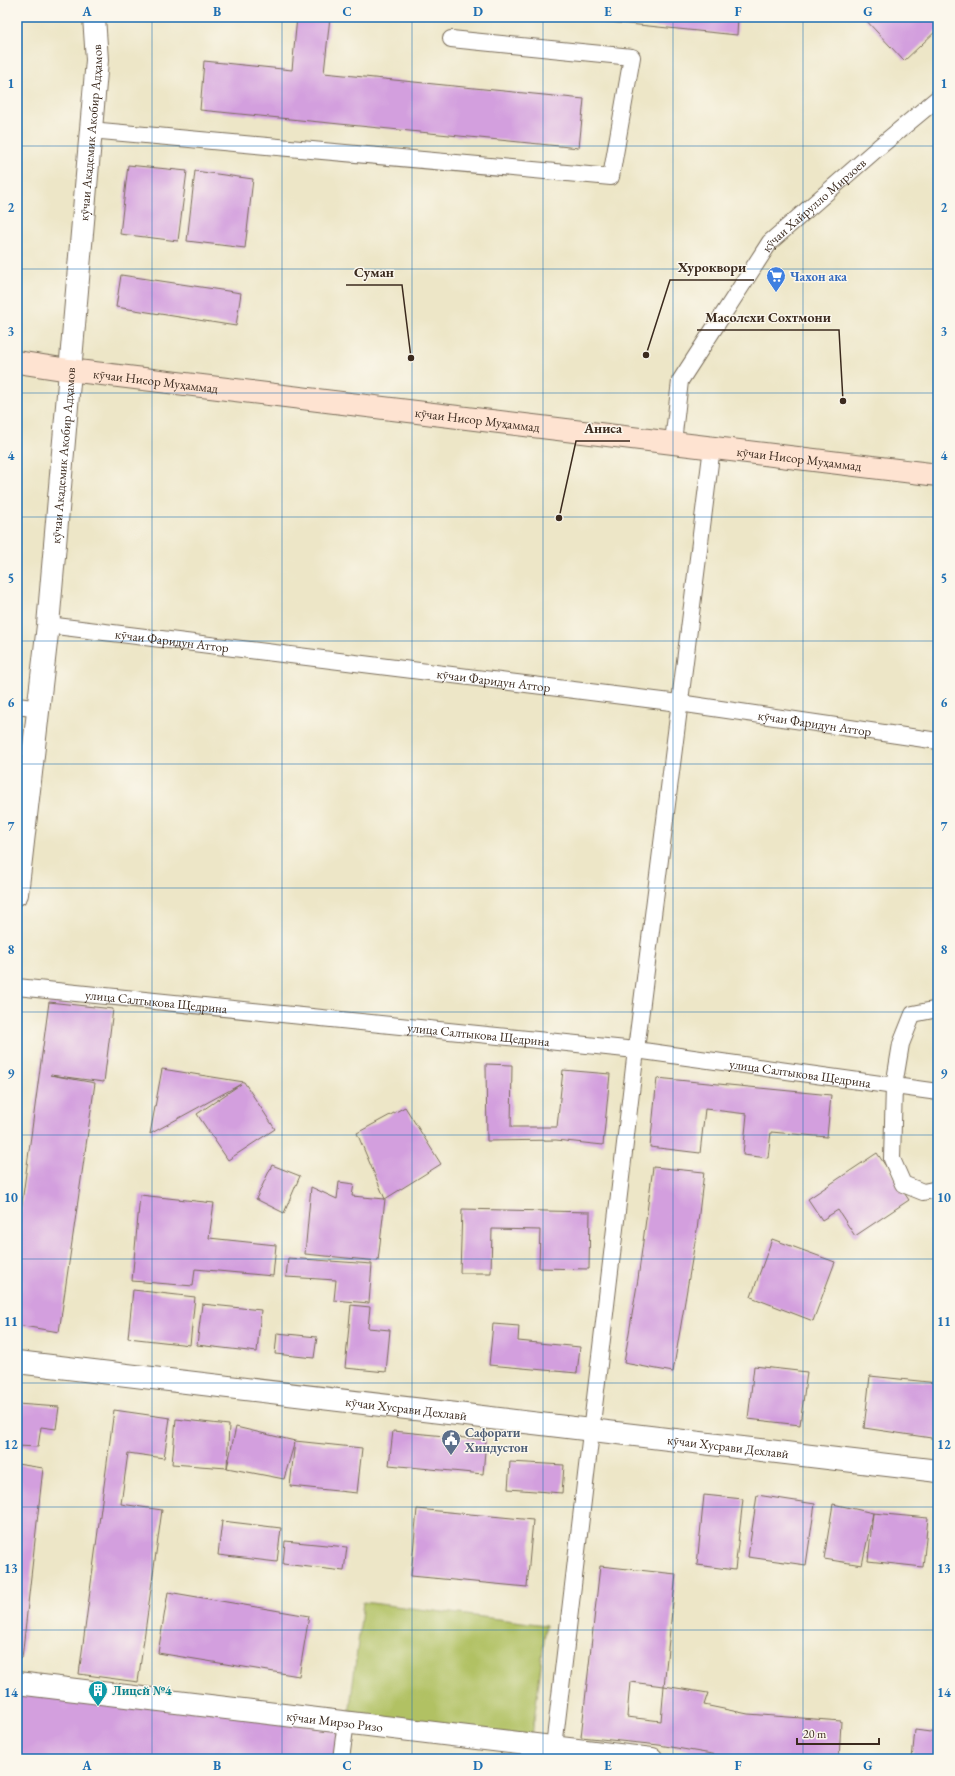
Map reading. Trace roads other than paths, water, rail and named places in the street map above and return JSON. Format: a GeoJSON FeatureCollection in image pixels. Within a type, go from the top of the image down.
{"type":"FeatureCollection","features":[{"type":"Feature","properties":{"kind":"street","name":"кӯчаи Академик Акобир Адҳамов"},"geometry":{"type":"LineString","coordinates":[[17,894],[40,709],[48,625],[96,60],[94,17]]}},
{"type":"Feature","properties":{"kind":"street","name":"кӯчаи Нисор Муҳаммад"},"geometry":{"type":"LineString","coordinates":[[17,362],[69,370],[938,475]]}},
{"type":"Feature","properties":{"kind":"street","name":"кӯчаи Хусрави Дехлавӣ"},"geometry":{"type":"LineString","coordinates":[[17,1362],[938,1471]]}},
{"type":"Feature","properties":{"kind":"street","name":"кӯчаи Мирзо Ризо"},"geometry":{"type":"LineString","coordinates":[[17,1683],[652,1759]]}},
{"type":"Feature","properties":{"kind":"lane"},"geometry":{"type":"LineString","coordinates":[[90,130],[611,177],[632,57],[451,39]]}},
{"type":"Feature","properties":{"kind":"lane","name":"кӯчаи Хайрулло Мирзоев"},"geometry":{"type":"LineString","coordinates":[[673,442],[680,381],[770,242],[938,98]]}},
{"type":"Feature","properties":{"kind":"lane"},"geometry":{"type":"LineString","coordinates":[[554,1747],[636,1050],[712,447]]}},
{"type":"Feature","properties":{"kind":"lane","name":"кӯчаи Фаридун Аттор"},"geometry":{"type":"LineString","coordinates":[[48,625],[679,703],[938,741]]}},
{"type":"Feature","properties":{"kind":"lane"},"geometry":{"type":"LineString","coordinates":[[17,706],[40,709]]}},
{"type":"Feature","properties":{"kind":"lane","name":"улица Салтыкова Щедрина"},"geometry":{"type":"LineString","coordinates":[[17,988],[636,1050],[938,1092]]}},
{"type":"Feature","properties":{"kind":"lane"},"geometry":{"type":"LineString","coordinates":[[938,1009],[913,1014],[901,1044],[894,1086],[892,1159],[904,1184],[923,1192],[938,1189]]}},
{"type":"Feature","properties":{"kind":"lane"},"geometry":{"type":"LineString","coordinates":[[341,1759],[346,1722]]}},
{"type":"Feature","properties":{"kind":"place","name":"Чахон ака"},"geometry":{"type":"Point","coordinates":[776,293]}},
{"type":"Feature","properties":{"kind":"place","name":"Хуроквори"},"geometry":{"type":"Point","coordinates":[646,355]}},
{"type":"Feature","properties":{"kind":"place","name":"Суман"},"geometry":{"type":"Point","coordinates":[411,358]}},
{"type":"Feature","properties":{"kind":"place","name":"Масолехи Сохтмони"},"geometry":{"type":"Point","coordinates":[843,401]}},
{"type":"Feature","properties":{"kind":"place","name":"Аниса"},"geometry":{"type":"Point","coordinates":[559,518]}},
{"type":"Feature","properties":{"kind":"place","name":"Сафорати Хиндустон"},"geometry":{"type":"Point","coordinates":[451,1456]}},
{"type":"Feature","properties":{"kind":"place","name":"Лицей №4"},"geometry":{"type":"Point","coordinates":[98,1707]}}]}
